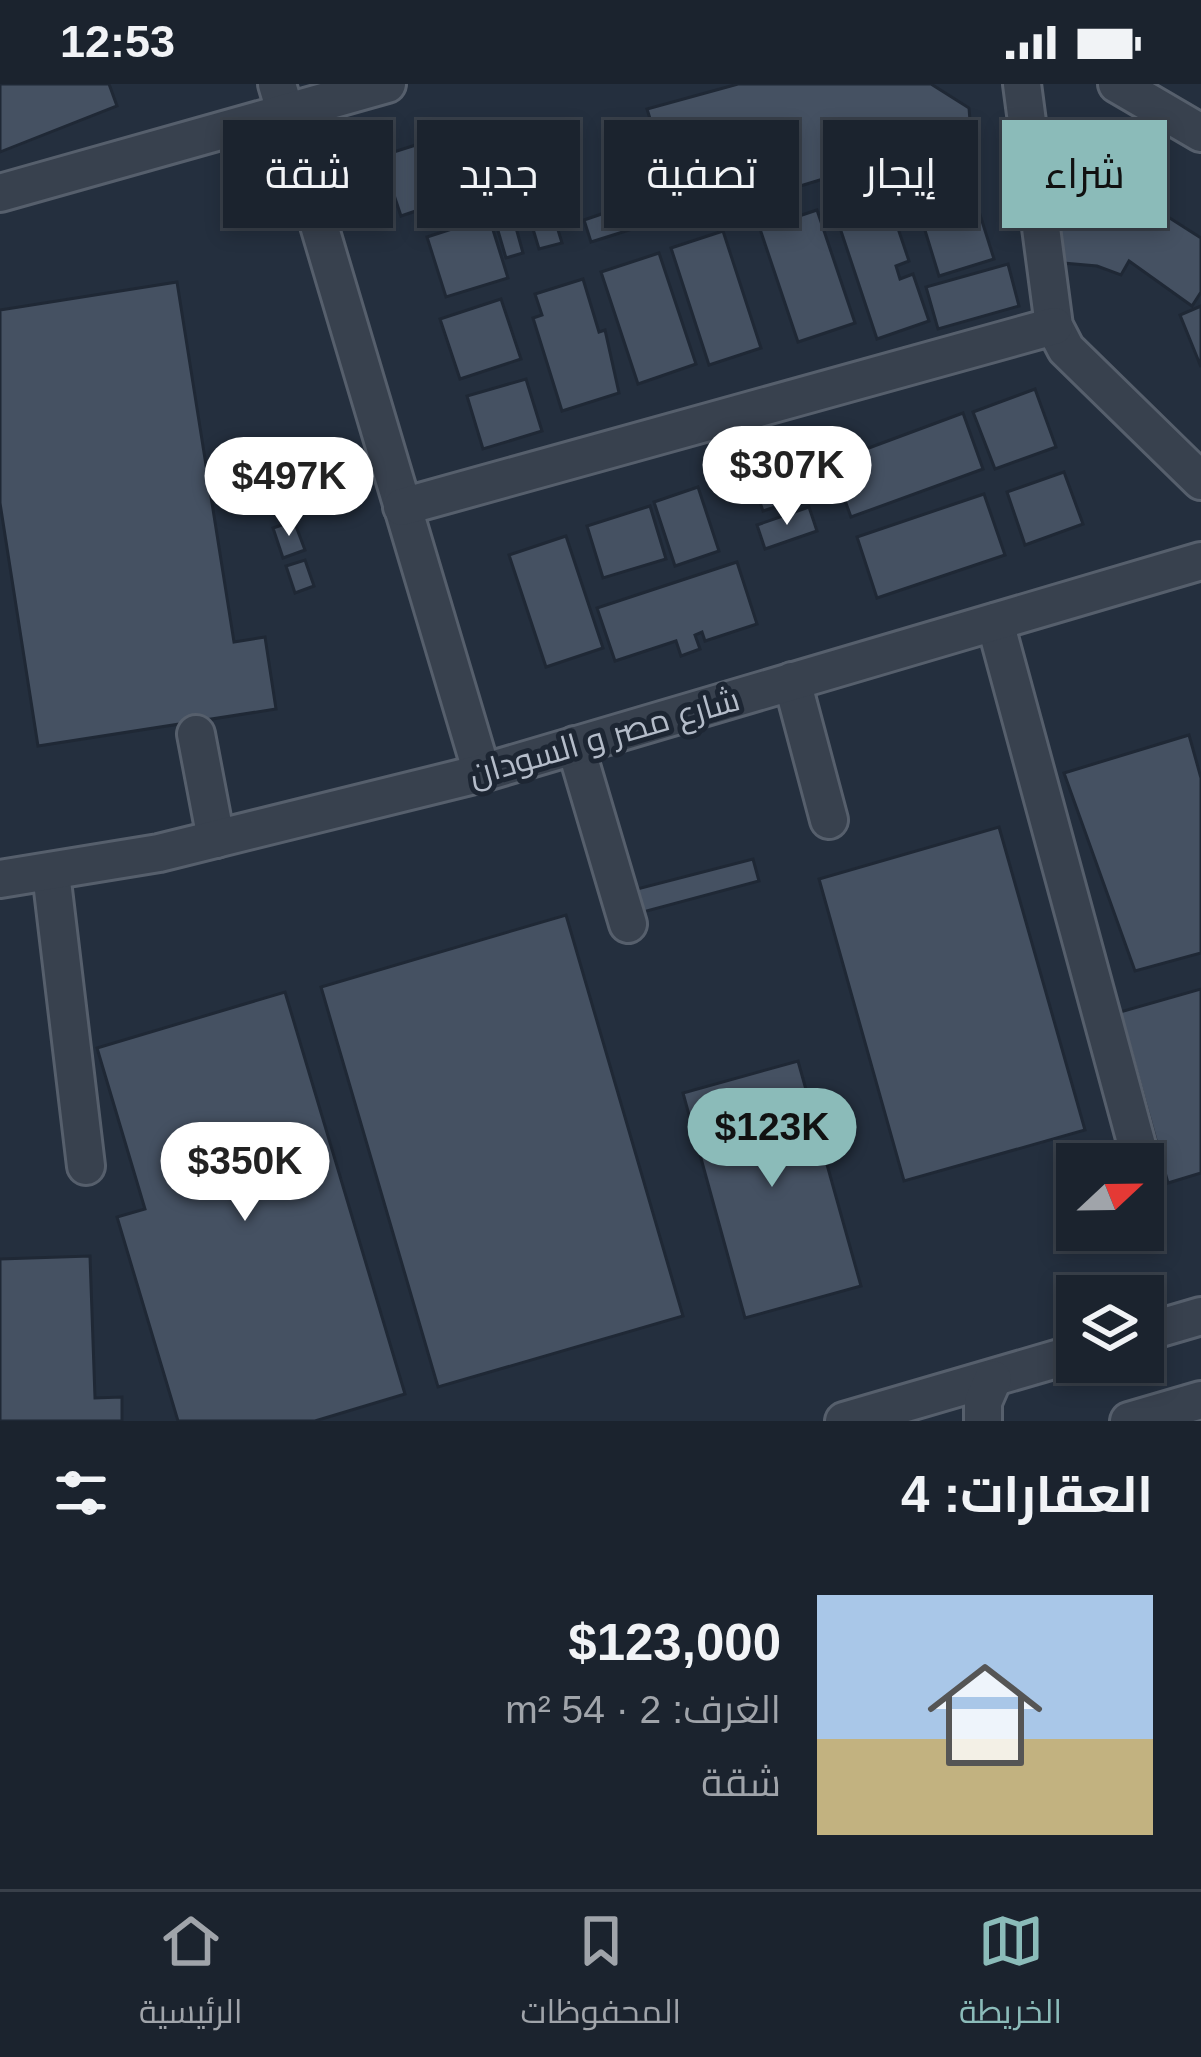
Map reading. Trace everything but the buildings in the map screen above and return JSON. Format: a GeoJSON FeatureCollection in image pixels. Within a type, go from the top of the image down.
{"type":"FeatureCollection","features":[{"type":"Feature","properties":{"kind":"street"},"geometry":{"type":"LineString","coordinates":[[0,193],[281,99],[387,84]]}},
{"type":"Feature","properties":{"kind":"street"},"geometry":{"type":"LineString","coordinates":[[1022,84],[1054,326],[1066,350],[1201,481]]}},
{"type":"Feature","properties":{"kind":"street"},"geometry":{"type":"LineString","coordinates":[[1117,84],[1201,134]]}},
{"type":"Feature","properties":{"kind":"street"},"geometry":{"type":"LineString","coordinates":[[281,99],[482,773]]}},
{"type":"Feature","properties":{"kind":"street"},"geometry":{"type":"LineString","coordinates":[[402,507],[1054,326]]}},
{"type":"Feature","properties":{"kind":"street","name":"شارع مصر و السودان"},"geometry":{"type":"LineString","coordinates":[[0,879],[216,839],[482,773],[1201,561]]}},
{"type":"Feature","properties":{"kind":"street"},"geometry":{"type":"LineString","coordinates":[[994,622],[1136,1143]]}},
{"type":"Feature","properties":{"kind":"street"},"geometry":{"type":"LineString","coordinates":[[792,682],[829,820]]}},
{"type":"Feature","properties":{"kind":"street"},"geometry":{"type":"LineString","coordinates":[[196,734],[216,839]]}},
{"type":"Feature","properties":{"kind":"street"},"geometry":{"type":"LineString","coordinates":[[575,745],[628,924]]}},
{"type":"Feature","properties":{"kind":"street"},"geometry":{"type":"LineString","coordinates":[[51,873],[86,1166]]}},
{"type":"Feature","properties":{"kind":"street"},"geometry":{"type":"LineString","coordinates":[[1164,1327],[1201,1316]]}},
{"type":"Feature","properties":{"kind":"street"},"geometry":{"type":"LineString","coordinates":[[844,1421],[905,1414],[993,1378],[1056,1359]]}},
{"type":"Feature","properties":{"kind":"street"},"geometry":{"type":"LineString","coordinates":[[983,1421],[982,1402],[993,1378]]}},
{"type":"Feature","properties":{"kind":"street"},"geometry":{"type":"LineString","coordinates":[[1130,1421],[1201,1400]]}}]}
